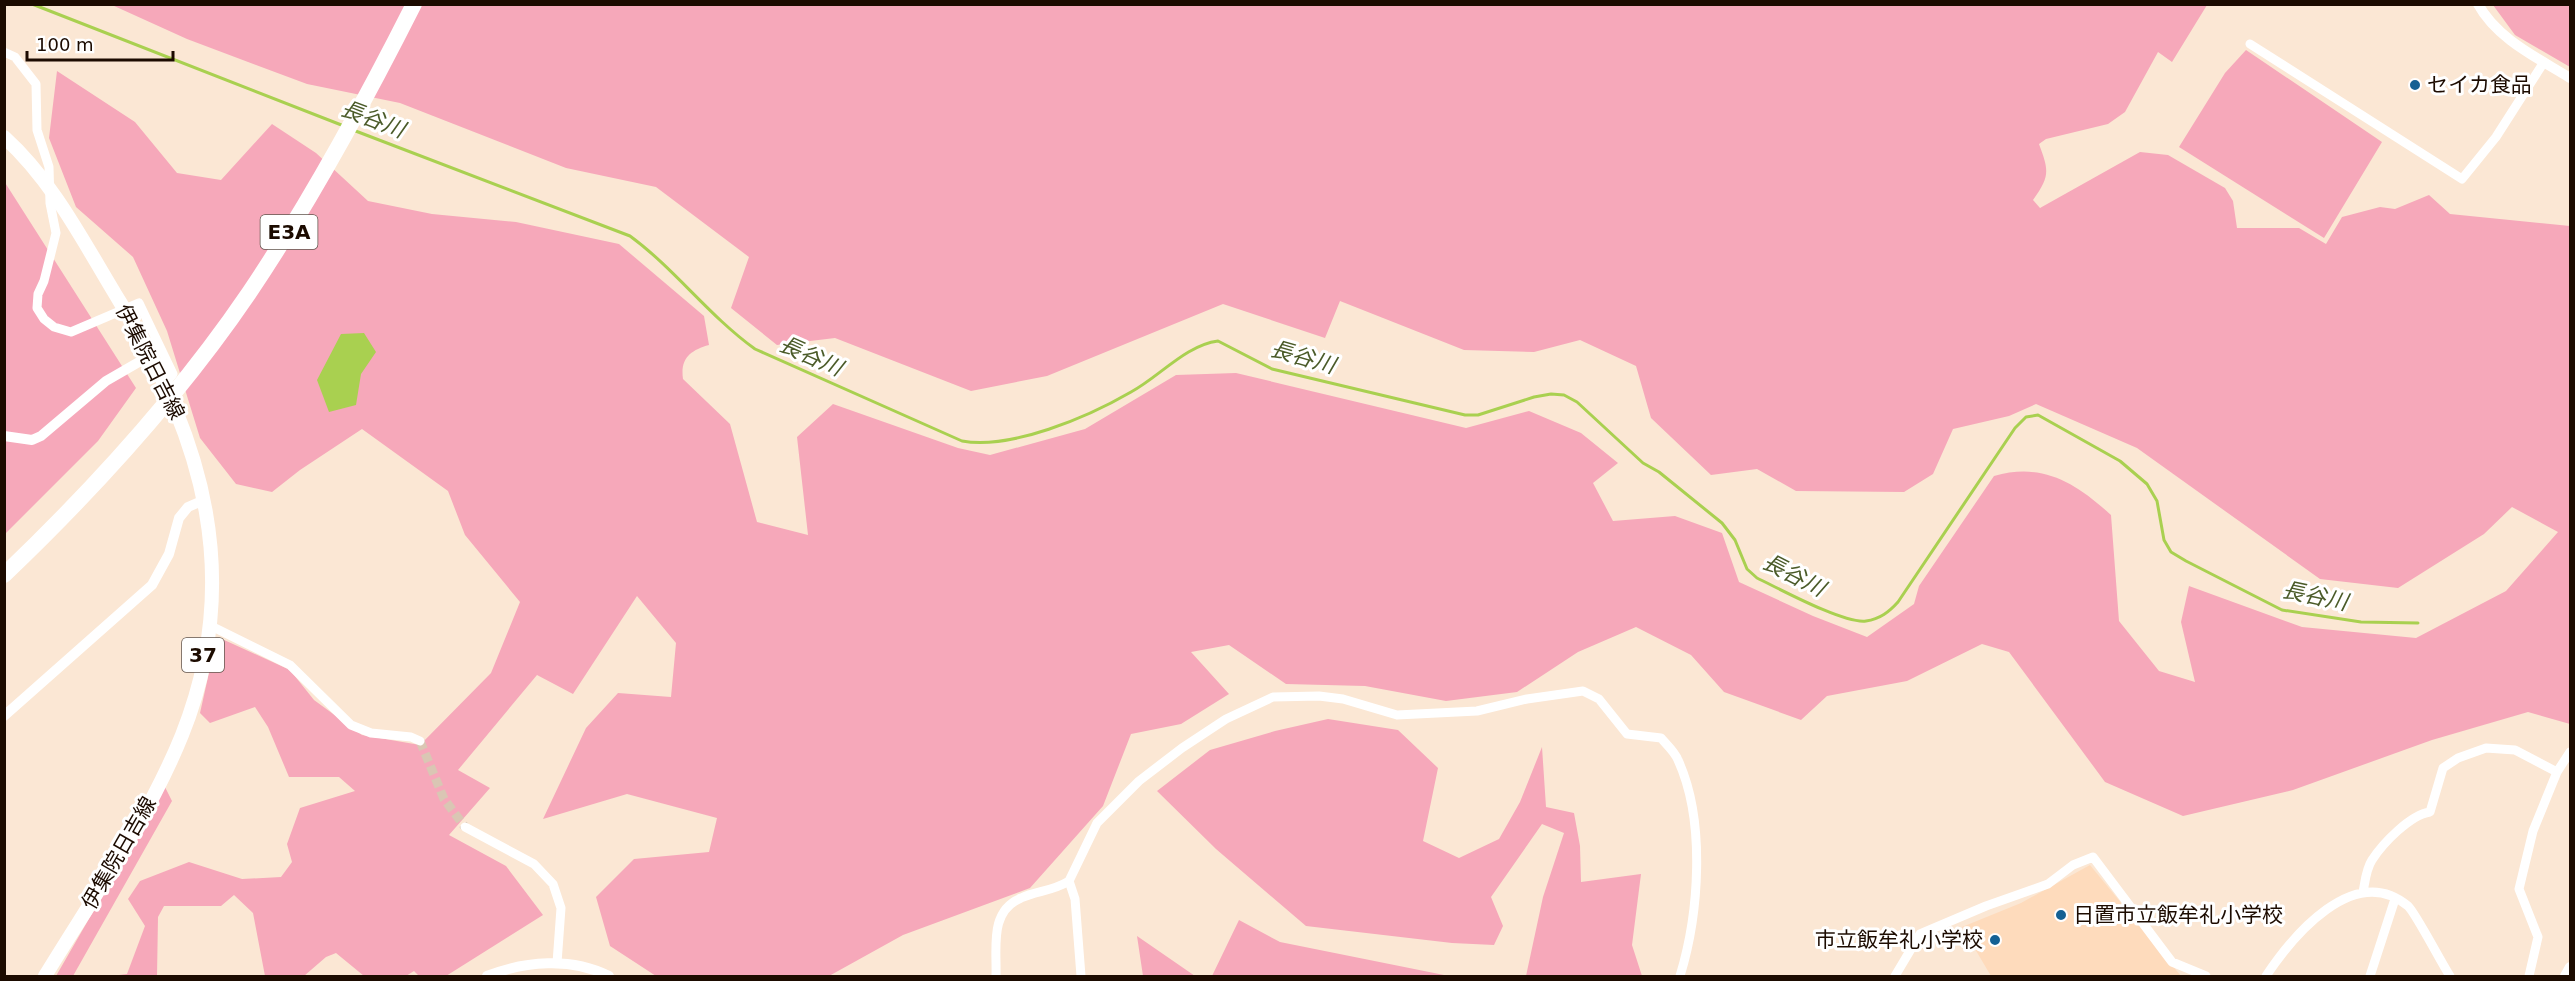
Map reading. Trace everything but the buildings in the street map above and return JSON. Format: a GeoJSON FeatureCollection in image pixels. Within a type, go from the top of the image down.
{"type":"FeatureCollection","features":[{"type":"Feature","properties":{"kind":"highway","name":"E3A"},"geometry":{"type":"LineString","coordinates":[[4,575],[90,489],[134,440],[195,365],[247,295],[292,227],[339,145],[414,4]]}},
{"type":"Feature","properties":{"kind":"main road","name":"伊集院日吉線"},"geometry":{"type":"LineString","coordinates":[[4,137],[25,156],[47,184],[166,383],[195,460],[204,500],[211,552],[209,625],[189,715],[171,759],[142,814],[45,976]]}},
{"type":"Feature","properties":{"kind":"street"},"geometry":{"type":"LineString","coordinates":[[2478,4],[2492,25],[2571,78]]}},
{"type":"Feature","properties":{"kind":"street"},"geometry":{"type":"LineString","coordinates":[[2250,44],[2462,179],[2496,137],[2544,62]]}},
{"type":"Feature","properties":{"kind":"street"},"geometry":{"type":"LineString","coordinates":[[4,52],[15,57],[24,65],[36,84],[37,130],[49,167],[50,203],[56,233],[44,281],[38,294],[37,308],[44,319],[54,327],[71,332],[140,303],[173,374],[166,383]]}},
{"type":"Feature","properties":{"kind":"street"},"geometry":{"type":"LineString","coordinates":[[4,436],[32,440],[41,436],[106,381],[151,355]]}},
{"type":"Feature","properties":{"kind":"street"},"geometry":{"type":"LineString","coordinates":[[4,716],[152,585],[169,554],[179,518],[188,507],[204,500]]}},
{"type":"Feature","properties":{"kind":"street"},"geometry":{"type":"LineString","coordinates":[[209,625],[290,665],[351,724],[371,733],[411,737],[420,741]]}},
{"type":"Feature","properties":{"kind":"street"},"geometry":{"type":"LineString","coordinates":[[996,976],[997,924],[1001,911],[1020,898],[1055,890],[1069,881],[1097,823],[1139,782],[1182,748],[1226,719],[1273,697],[1319,696],[1343,699],[1397,715],[1478,711],[1527,699],[1583,691],[1599,699],[1627,734],[1661,738],[1678,758],[1692,802],[1695,856],[1690,944],[1680,976]]}},
{"type":"Feature","properties":{"kind":"street"},"geometry":{"type":"LineString","coordinates":[[2363,892],[2372,861],[2395,835],[2422,813],[2430,812],[2443,768],[2458,758],[2486,748],[2515,750],[2557,772]]}},
{"type":"Feature","properties":{"kind":"street"},"geometry":{"type":"LineString","coordinates":[[2529,976],[2538,937],[2519,889],[2533,831],[2557,772],[2571,752]]}},
{"type":"Feature","properties":{"kind":"street"},"geometry":{"type":"LineString","coordinates":[[465,828],[534,864],[553,884],[561,908],[557,963]]}},
{"type":"Feature","properties":{"kind":"street"},"geometry":{"type":"LineString","coordinates":[[1895,976],[1920,933],[2048,884],[2073,865],[2093,857],[2172,962],[2206,976]]}},
{"type":"Feature","properties":{"kind":"street"},"geometry":{"type":"LineString","coordinates":[[1069,881],[1075,898],[1081,976]]}},
{"type":"Feature","properties":{"kind":"street"},"geometry":{"type":"LineString","coordinates":[[2266,976],[2286,946],[2316,917],[2338,902],[2363,892],[2395,899],[2409,906],[2450,976]]}},
{"type":"Feature","properties":{"kind":"street"},"geometry":{"type":"LineString","coordinates":[[2370,976],[2395,899]]}},
{"type":"Feature","properties":{"kind":"street"},"geometry":{"type":"LineString","coordinates":[[487,976],[506,969],[557,963],[582,967],[609,976]]}},
{"type":"Feature","properties":{"kind":"street"},"geometry":{"type":"LineString","coordinates":[[2565,976],[2571,967]]}},
{"type":"Feature","properties":{"kind":"shaded area"},"geometry":{"type":"Polygon","coordinates":[[[112,5],[2207,5],[2172,62],[2158,52],[2125,112],[2108,124],[2046,139],[2039,144],[2045,161],[2046,173],[2043,185],[2033,200],[2040,208],[2140,152],[2168,155],[2225,188],[2233,201],[2237,228],[2299,228],[2326,244],[2342,217],[2380,207],[2395,209],[2429,195],[2450,214],[2570,226],[2570,724],[2528,712],[2432,740],[2293,790],[2183,816],[2105,782],[2009,652],[1982,644],[1907,681],[1827,696],[1801,720],[1724,692],[1691,655],[1636,627],[1578,652],[1517,692],[1446,701],[1365,686],[1286,684],[1229,645],[1191,652],[1229,694],[1181,724],[1131,734],[1103,806],[1030,888],[903,935],[829,976],[656,976],[610,946],[596,897],[634,859],[709,852],[717,818],[627,794],[543,819],[586,728],[618,693],[671,697],[676,643],[637,596],[573,694],[537,675],[458,770],[490,788],[449,835],[506,866],[543,915],[446,976],[419,976],[414,971],[406,976],[364,976],[336,953],[326,957],[304,976],[265,976],[253,913],[234,895],[221,906],[164,906],[158,917],[157,976],[111,976],[127,974],[145,926],[128,899],[140,881],[189,862],[242,879],[281,877],[292,862],[287,844],[300,808],[355,791],[339,777],[289,777],[268,727],[255,707],[210,723],[200,713],[215,646],[222,639],[290,670],[314,700],[362,735],[420,745],[491,673],[520,602],[465,535],[448,491],[362,429],[300,470],[272,492],[236,484],[200,438],[167,331],[133,257],[76,207],[49,138],[57,71],[135,122],[177,173],[221,180],[272,124],[316,153],[368,201],[432,214],[516,222],[619,244],[704,316],[709,345],[697,349],[688,356],[683,366],[683,379],[730,424],[757,522],[808,535],[797,437],[833,404],[958,448],[990,455],[1085,429],[1176,375],[1236,373],[1466,428],[1529,411],[1581,433],[1618,463],[1593,483],[1613,521],[1675,516],[1722,533],[1739,582],[1813,616],[1867,637],[1914,604],[1919,586],[1994,476],[2012,472],[2028,472],[2058,478],[2085,493],[2111,515],[2119,621],[2159,671],[2195,682],[2181,622],[2189,586],[2302,627],[2416,638],[2506,591],[2558,532],[2512,507],[2484,534],[2398,588],[2320,579],[2137,448],[2036,404],[2009,416],[1953,429],[1933,474],[1904,492],[1796,491],[1757,469],[1711,475],[1651,418],[1636,366],[1580,340],[1534,352],[1464,350],[1340,301],[1325,338],[1223,304],[1047,376],[971,391],[835,338],[777,345],[731,308],[749,257],[656,187],[566,168],[400,103],[307,84],[187,39],[112,5]]]}},
{"type":"Feature","properties":{"kind":"shaded area"},"geometry":{"type":"Polygon","coordinates":[[[2493,5],[2570,5],[2570,67],[2515,35],[2493,5]]]}},
{"type":"Feature","properties":{"kind":"shaded area"},"geometry":{"type":"Polygon","coordinates":[[[2246,50],[2382,142],[2324,238],[2179,147],[2225,73],[2246,50]]]}},
{"type":"Feature","properties":{"kind":"shaded area"},"geometry":{"type":"Polygon","coordinates":[[[4,181],[136,388],[98,441],[5,534],[4,181]]]}},
{"type":"Feature","properties":{"kind":"shaded area"},"geometry":{"type":"Polygon","coordinates":[[[364,333],[376,352],[361,374],[356,405],[329,412],[317,380],[341,334],[364,333]]]}},
{"type":"Feature","properties":{"kind":"shaded area"},"geometry":{"type":"Polygon","coordinates":[[[1328,719],[1398,730],[1438,768],[1423,841],[1459,858],[1499,839],[1520,802],[1542,747],[1546,807],[1574,813],[1580,846],[1581,882],[1641,874],[1632,945],[1642,976],[1526,976],[1543,897],[1564,833],[1542,824],[1491,897],[1503,926],[1494,945],[1452,943],[1306,926],[1216,849],[1157,791],[1210,750],[1275,731],[1328,719]]]}},
{"type":"Feature","properties":{"kind":"shaded area"},"geometry":{"type":"Polygon","coordinates":[[[165,787],[172,801],[73,976],[56,976],[165,787]]]}},
{"type":"Feature","properties":{"kind":"shaded area","name":"日置市立飯牟礼小学校"},"geometry":{"type":"Polygon","coordinates":[[[2090,865],[2181,976],[1991,976],[1962,927],[2021,903],[2090,865]]]}},
{"type":"Feature","properties":{"kind":"shaded area"},"geometry":{"type":"Polygon","coordinates":[[[1239,920],[1280,942],[1449,976],[1212,976],[1239,920]]]}},
{"type":"Feature","properties":{"kind":"shaded area"},"geometry":{"type":"Polygon","coordinates":[[[1137,936],[1195,976],[1143,976],[1137,936]]]}},
{"type":"Feature","properties":{"kind":"waterway","name":"長谷川"},"geometry":{"type":"LineString","coordinates":[[32,4],[344,126]]}},
{"type":"Feature","properties":{"kind":"waterway","name":"長谷川"},"geometry":{"type":"LineString","coordinates":[[353,130],[630,236],[662,263],[722,322],[755,349],[962,441],[982,443],[1003,441],[1072,421],[1131,392],[1184,355],[1218,341],[1272,369],[1465,415],[1478,415],[1534,397],[1551,394],[1564,395],[1577,402],[1643,463],[1659,472],[1722,523],[1735,540],[1747,569],[1757,578],[1828,612],[1866,621],[1876,619],[1898,602],[2015,428],[2026,417],[2038,415],[2120,461],[2147,484],[2157,501],[2164,540],[2171,552],[2186,561],[2282,610],[2361,622],[2418,623]]}},
{"type":"Feature","properties":{"kind":"tunnel"},"geometry":{"type":"LineString","coordinates":[[420,741],[444,799],[465,827]]}},
{"type":"Feature","properties":{"kind":"place","name":"セイカ食品"},"geometry":{"type":"Point","coordinates":[2415,85]}},
{"type":"Feature","properties":{"kind":"place","name":"日置市立飯牟礼小学校"},"geometry":{"type":"Point","coordinates":[2061,915]}},
{"type":"Feature","properties":{"kind":"place","name":"市立飯牟礼小学校"},"geometry":{"type":"Point","coordinates":[1995,940]}}]}
